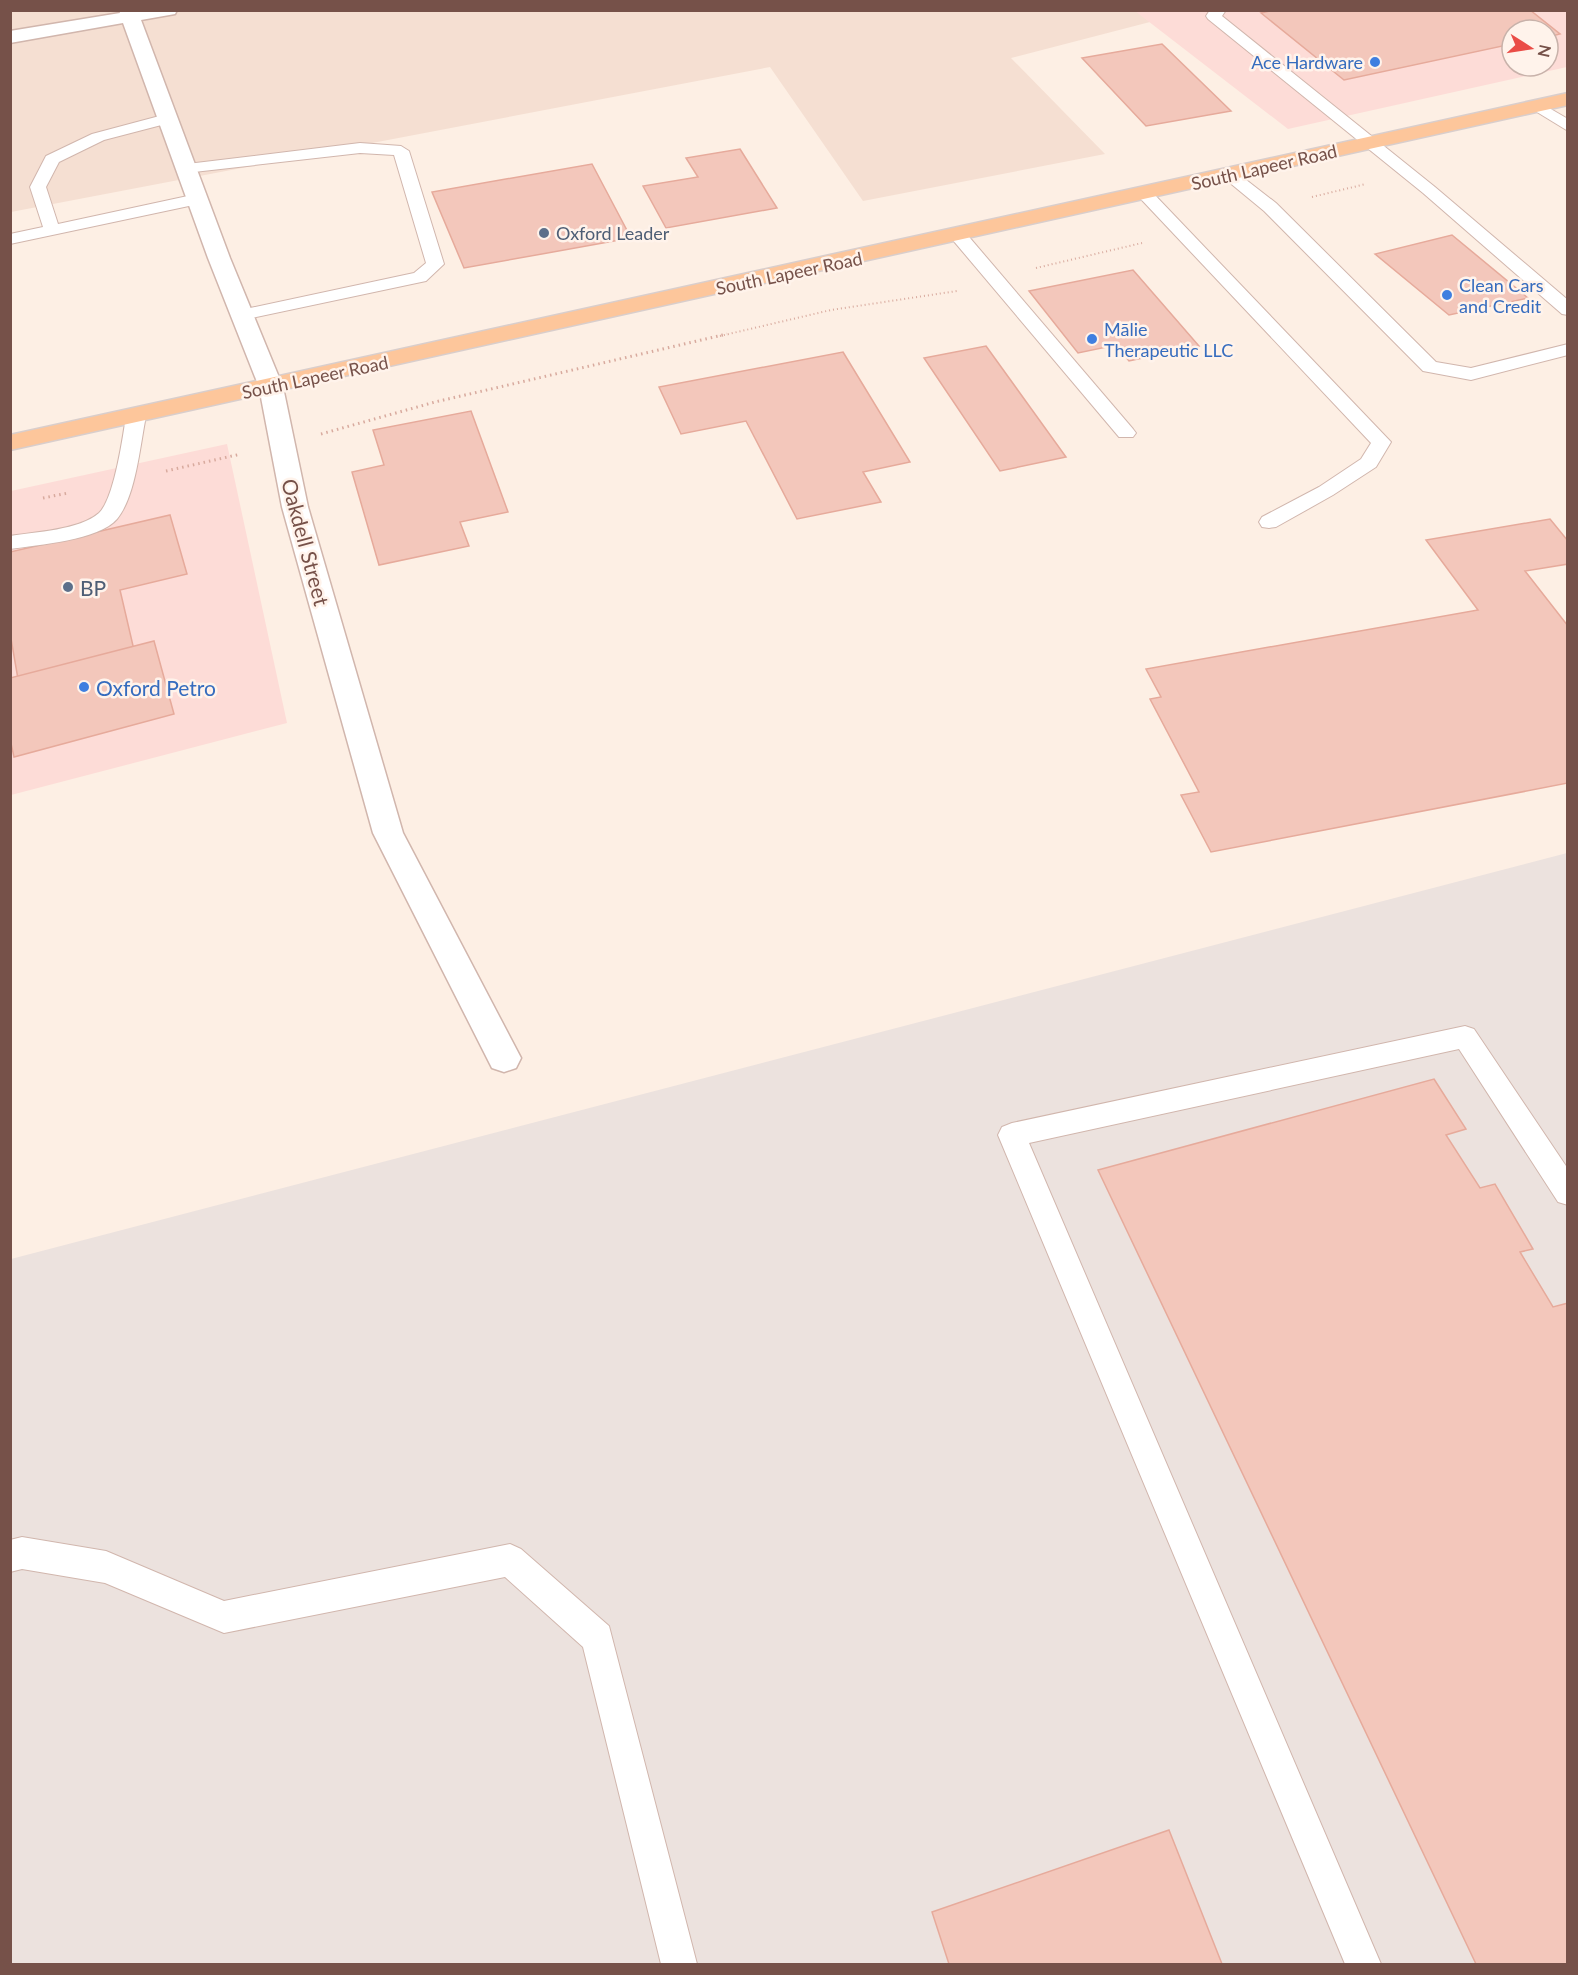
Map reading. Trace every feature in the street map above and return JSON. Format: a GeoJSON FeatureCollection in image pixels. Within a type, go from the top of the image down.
{"type":"FeatureCollection","features":[{"type":"Feature","properties":{"kind":"main road","name":"South Lapeer Road"},"geometry":{"type":"LineString","coordinates":[[10,443],[1568,99]]}},
{"type":"Feature","properties":{"kind":"street"},"geometry":{"type":"LineString","coordinates":[[10,37],[130,13],[168,10]]}},
{"type":"Feature","properties":{"kind":"street","name":"Oakdell Street"},"geometry":{"type":"LineString","coordinates":[[130,13],[185,168],[271,387],[295,507],[388,833],[504,1058]]}},
{"type":"Feature","properties":{"kind":"lane"},"geometry":{"type":"LineString","coordinates":[[1219,10],[1213,16],[1407,174],[1568,310]]}},
{"type":"Feature","properties":{"kind":"lane"},"geometry":{"type":"LineString","coordinates":[[1537,106],[1568,126]]}},
{"type":"Feature","properties":{"kind":"lane"},"geometry":{"type":"LineString","coordinates":[[52,230],[38,187],[52,159],[98,137],[167,119]]}},
{"type":"Feature","properties":{"kind":"lane"},"geometry":{"type":"LineString","coordinates":[[185,168],[360,148],[401,151],[435,264],[420,277],[242,315]]}},
{"type":"Feature","properties":{"kind":"lane"},"geometry":{"type":"LineString","coordinates":[[1230,175],[1270,207],[1430,367],[1471,374],[1568,349]]}},
{"type":"Feature","properties":{"kind":"lane"},"geometry":{"type":"LineString","coordinates":[[1145,194],[1381,442],[1369,463],[1326,491],[1269,522]]}},
{"type":"Feature","properties":{"kind":"lane"},"geometry":{"type":"LineString","coordinates":[[10,239],[197,199]]}},
{"type":"Feature","properties":{"kind":"lane"},"geometry":{"type":"LineString","coordinates":[[958,235],[1126,433]]}},
{"type":"Feature","properties":{"kind":"lane"},"geometry":{"type":"LineString","coordinates":[[10,543],[92,526],[109,516],[129,457],[136,416]]}},
{"type":"Feature","properties":{"kind":"lane"},"geometry":{"type":"LineString","coordinates":[[1363,1965],[1012,1135],[1465,1037],[1568,1193]]}},
{"type":"Feature","properties":{"kind":"lane"},"geometry":{"type":"LineString","coordinates":[[10,1556],[22,1553],[106,1567],[224,1617],[510,1560],[597,1638],[679,1965]]}},
{"type":"Feature","properties":{"kind":"path"},"geometry":{"type":"LineString","coordinates":[[1270,207],[1407,174]]}},
{"type":"Feature","properties":{"kind":"path"},"geometry":{"type":"LineString","coordinates":[[43,499],[282,444],[435,402],[831,310],[945,294],[998,282],[1032,268],[1182,232]]}},
{"type":"Feature","properties":{"kind":"shaded area"},"geometry":{"type":"Polygon","coordinates":[[[1135,10],[1150,22],[1011,58],[1105,154],[863,201],[770,67],[11,212],[11,11],[1135,10]]]}},
{"type":"Feature","properties":{"kind":"shaded area"},"geometry":{"type":"Polygon","coordinates":[[[1135,11],[1567,11],[1567,67],[1560,69],[1560,18],[1500,18],[1500,78],[1518,78],[1288,129],[1135,11]]]}},
{"type":"Feature","properties":{"kind":"shaded area"},"geometry":{"type":"Polygon","coordinates":[[[227,444],[287,723],[11,795],[11,491],[227,444]]]}},
{"type":"Feature","properties":{"kind":"shaded area"},"geometry":{"type":"Polygon","coordinates":[[[1567,853],[1567,1964],[11,1964],[11,1259],[1567,853]]]}},
{"type":"Feature","properties":{"kind":"building","name":"Ace Hardware"},"geometry":{"type":"Polygon","coordinates":[[[1274,10],[1530,10],[1540,18],[1500,18],[1500,47],[1344,80],[1261,13],[1274,10]]]}},
{"type":"Feature","properties":{"kind":"building"},"geometry":{"type":"Polygon","coordinates":[[[1162,44],[1231,111],[1146,126],[1082,58],[1162,44]]]}},
{"type":"Feature","properties":{"kind":"building"},"geometry":{"type":"Polygon","coordinates":[[[740,149],[777,208],[666,228],[643,186],[698,177],[686,158],[740,149]]]}},
{"type":"Feature","properties":{"kind":"building"},"geometry":{"type":"Polygon","coordinates":[[[592,164],[631,238],[464,268],[432,192],[592,164]]]}},
{"type":"Feature","properties":{"kind":"building"},"geometry":{"type":"Polygon","coordinates":[[[1452,235],[1528,298],[1449,315],[1375,254],[1452,235]]]}},
{"type":"Feature","properties":{"kind":"building"},"geometry":{"type":"Polygon","coordinates":[[[1133,270],[1199,346],[1129,361],[1116,345],[1078,353],[1029,291],[1133,270]]]}},
{"type":"Feature","properties":{"kind":"building"},"geometry":{"type":"Polygon","coordinates":[[[986,346],[1066,457],[1000,471],[924,358],[986,346]]]}},
{"type":"Feature","properties":{"kind":"building"},"geometry":{"type":"Polygon","coordinates":[[[843,352],[910,462],[863,472],[881,502],[797,519],[746,421],[681,434],[659,387],[843,352]]]}},
{"type":"Feature","properties":{"kind":"building"},"geometry":{"type":"Polygon","coordinates":[[[471,411],[508,512],[460,522],[469,546],[379,565],[352,472],[384,465],[373,430],[471,411]]]}},
{"type":"Feature","properties":{"kind":"building"},"geometry":{"type":"Polygon","coordinates":[[[170,515],[187,574],[120,590],[134,650],[18,679],[10,633],[10,552],[170,515]]]}},
{"type":"Feature","properties":{"kind":"building"},"geometry":{"type":"Polygon","coordinates":[[[1550,519],[1568,541],[1568,564],[1525,571],[1568,626],[1568,783],[1211,852],[1181,795],[1199,792],[1150,699],[1161,697],[1146,669],[1478,610],[1426,540],[1550,519]]]}},
{"type":"Feature","properties":{"kind":"building"},"geometry":{"type":"Polygon","coordinates":[[[154,641],[174,714],[14,757],[10,739],[10,678],[154,641]]]}},
{"type":"Feature","properties":{"kind":"building"},"geometry":{"type":"Polygon","coordinates":[[[1434,1079],[1466,1129],[1446,1135],[1480,1188],[1495,1184],[1533,1249],[1520,1252],[1553,1307],[1568,1303],[1568,1964],[1476,1964],[1098,1170],[1434,1079]]]}},
{"type":"Feature","properties":{"kind":"building"},"geometry":{"type":"Polygon","coordinates":[[[1169,1830],[1222,1964],[949,1964],[932,1912],[1169,1830]]]}},
{"type":"Feature","properties":{"kind":"place","name":"Ace Hardware"},"geometry":{"type":"Point","coordinates":[1375,62]}},
{"type":"Feature","properties":{"kind":"place","name":"Oxford Leader"},"geometry":{"type":"Point","coordinates":[544,233]}},
{"type":"Feature","properties":{"kind":"place","name":"Clean Cars and Credit"},"geometry":{"type":"Point","coordinates":[1447,295]}},
{"type":"Feature","properties":{"kind":"place","name":"Mālie Therapeutic LLC"},"geometry":{"type":"Point","coordinates":[1092,339]}},
{"type":"Feature","properties":{"kind":"place","name":"BP"},"geometry":{"type":"Point","coordinates":[68,587]}},
{"type":"Feature","properties":{"kind":"place","name":"Oxford Petro"},"geometry":{"type":"Point","coordinates":[84,687]}}]}
